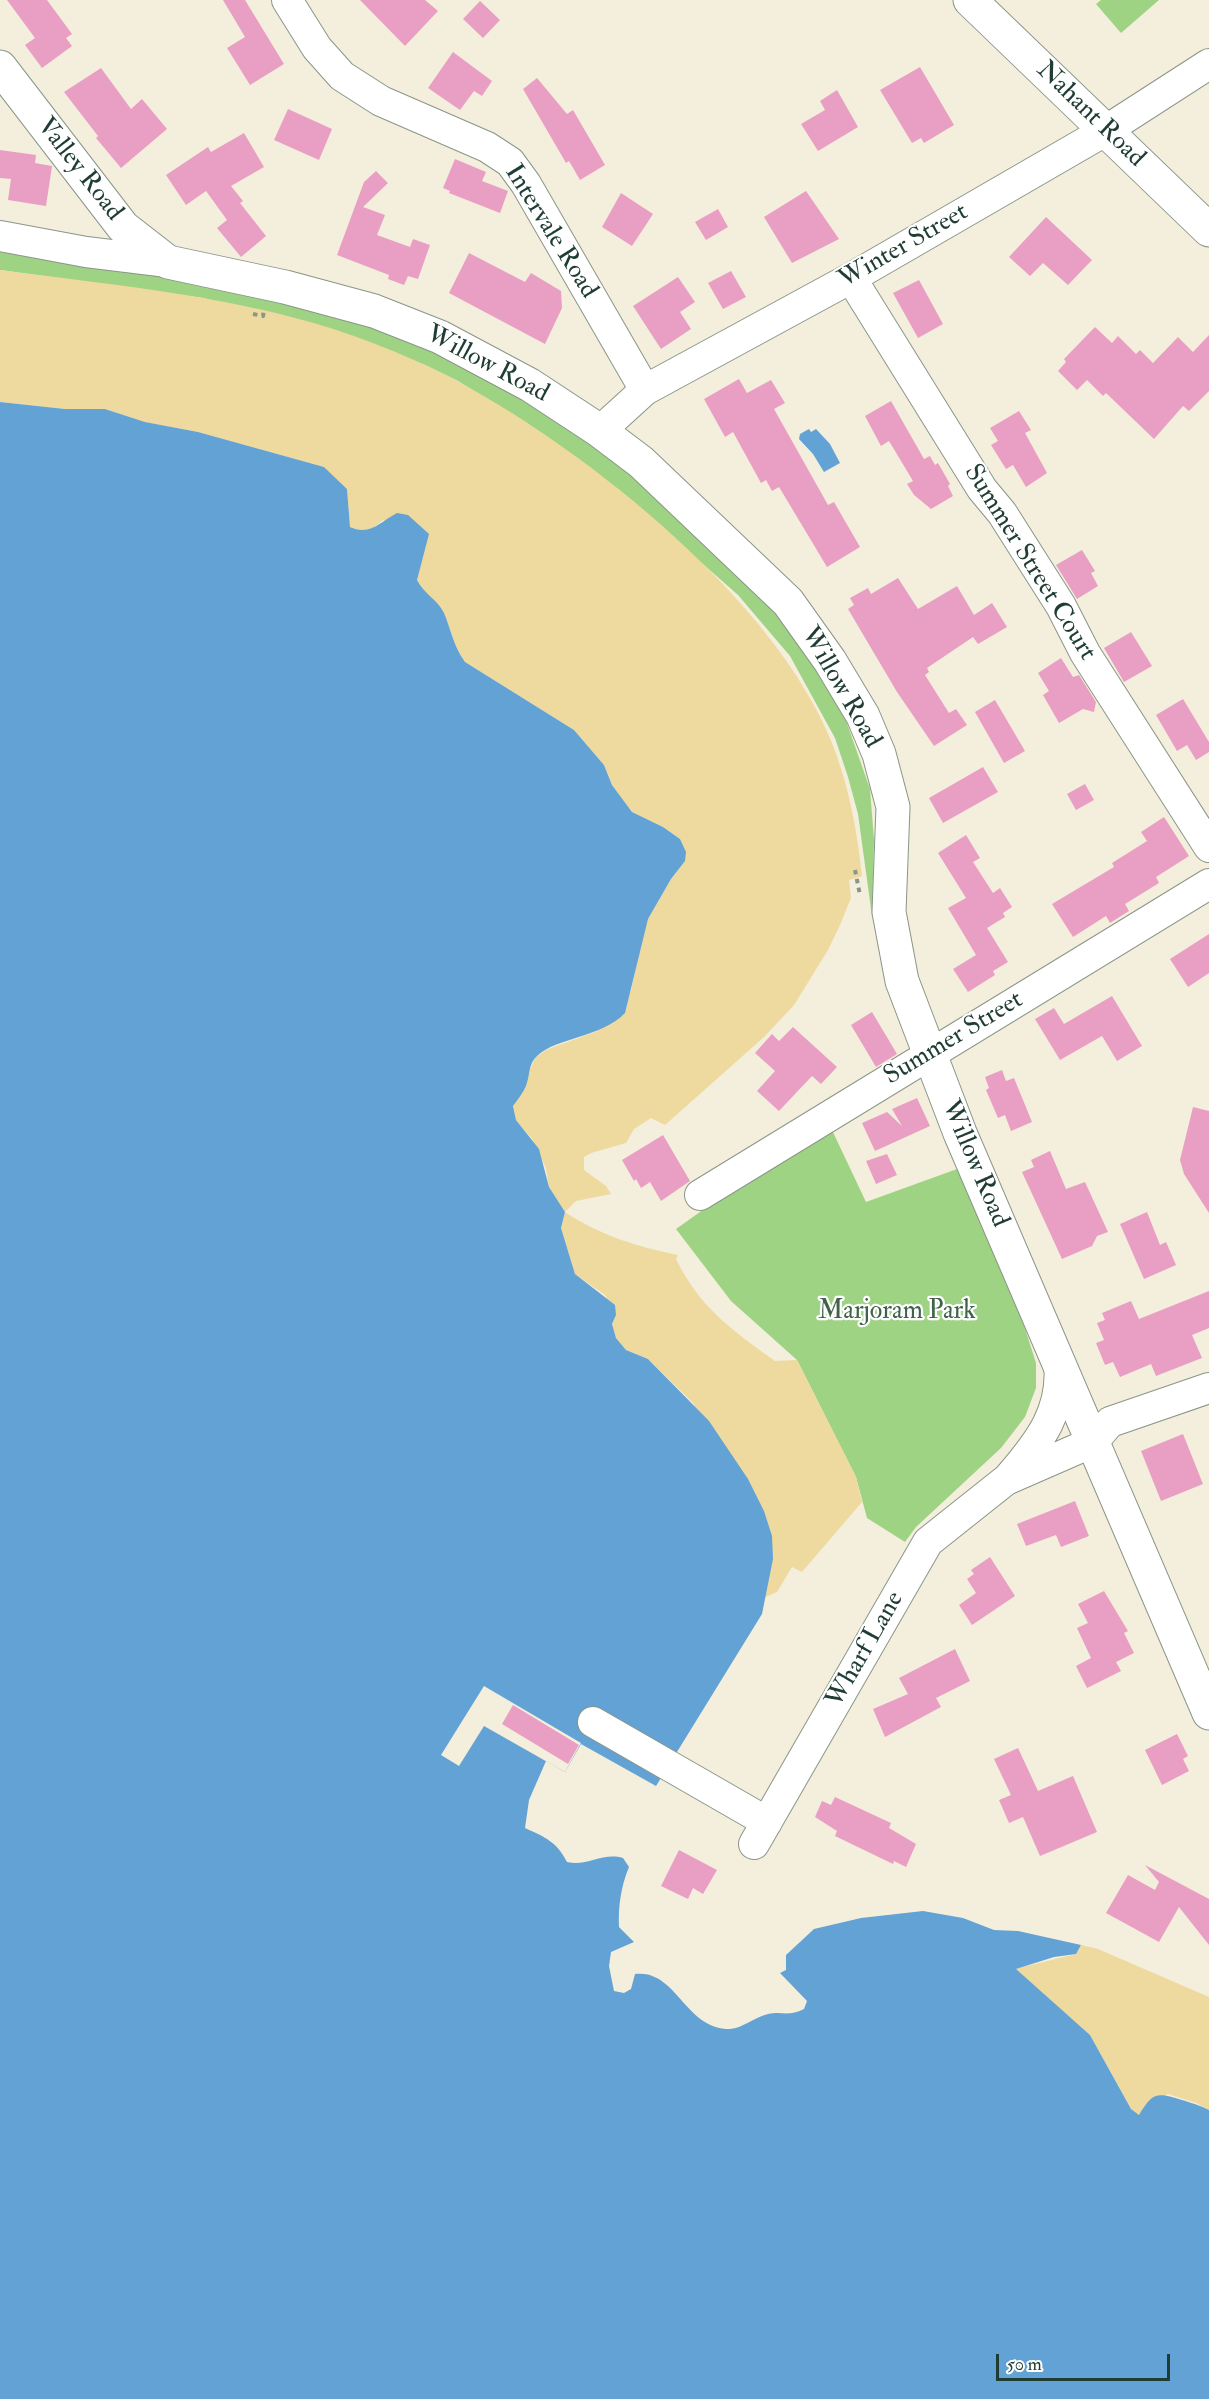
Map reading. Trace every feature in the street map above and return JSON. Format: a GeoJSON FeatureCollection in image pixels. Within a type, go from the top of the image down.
{"type":"FeatureCollection","features":[{"type":"Feature","properties":{"kind":"main road","name":"Nahant Road"},"geometry":{"type":"LineString","coordinates":[[970,0],[1209,230]]}},
{"type":"Feature","properties":{"kind":"main road","name":"Valley Road"},"geometry":{"type":"LineString","coordinates":[[0,68],[123,226],[168,262]]}},
{"type":"Feature","properties":{"kind":"main road","name":"Willow Road"},"geometry":{"type":"LineString","coordinates":[[168,262],[285,287],[374,311],[440,337],[520,379],[600,431],[641,462],[788,602],[830,661],[863,716],[879,754],[893,807],[889,912],[902,981],[928,1055],[1209,1713]]}},
{"type":"Feature","properties":{"kind":"street","name":"Intervale Road"},"geometry":{"type":"LineString","coordinates":[[286,0],[317,48],[342,76],[381,101],[487,147],[510,162],[526,184],[645,390]]}},
{"type":"Feature","properties":{"kind":"street","name":"Winter Street"},"geometry":{"type":"LineString","coordinates":[[600,431],[645,390],[850,278],[1105,131],[1209,64]]}},
{"type":"Feature","properties":{"kind":"street","name":"Willow Road"},"geometry":{"type":"LineString","coordinates":[[0,236],[86,252],[168,262]]}},
{"type":"Feature","properties":{"kind":"street","name":"Summer Street Court"},"geometry":{"type":"LineString","coordinates":[[850,278],[982,489],[1002,513],[1061,606],[1097,672],[1209,847]]}},
{"type":"Feature","properties":{"kind":"street","name":"Summer Street"},"geometry":{"type":"LineString","coordinates":[[700,1195],[1209,884]]}},
{"type":"Feature","properties":{"kind":"street","name":"Wharf Lane"},"geometry":{"type":"LineString","coordinates":[[593,1722],[760,1833],[928,1542],[1006,1480],[1038,1440],[1058,1405],[1061,1380],[1059,1362]]}},
{"type":"Feature","properties":{"kind":"street"},"geometry":{"type":"LineString","coordinates":[[1093,1442],[1110,1422],[1209,1388]]}},
{"type":"Feature","properties":{"kind":"street","name":"Wharf Lane"},"geometry":{"type":"LineString","coordinates":[[1006,1480],[1093,1442]]}},
{"type":"Feature","properties":{"kind":"path"},"geometry":{"type":"LineString","coordinates":[[254,314],[263,316],[264,308]]}},
{"type":"Feature","properties":{"kind":"green space"},"geometry":{"type":"Polygon","coordinates":[[[1101,0],[1159,0],[1121,33],[1096,4],[1101,0]]]}},
{"type":"Feature","properties":{"kind":"green space"},"geometry":{"type":"Polygon","coordinates":[[[0,246],[210,283],[321,308],[435,348],[564,421],[642,482],[758,587],[806,652],[843,712],[870,789],[874,840],[872,916],[858,814],[848,777],[835,738],[790,656],[738,595],[619,490],[538,431],[458,381],[423,364],[204,298],[0,270],[0,246]]]}},
{"type":"Feature","properties":{"kind":"green space","name":"Marjoram Park"},"geometry":{"type":"Polygon","coordinates":[[[831,1128],[866,1202],[957,1169],[1022,1319],[1036,1363],[1036,1388],[1025,1417],[1001,1448],[916,1527],[905,1542],[867,1518],[856,1477],[797,1360],[731,1301],[676,1229],[752,1175],[831,1128]]]}},
{"type":"Feature","properties":{"kind":"sand"},"geometry":{"type":"Polygon","coordinates":[[[0,270],[134,287],[268,311],[354,336],[446,375],[510,412],[565,448],[620,490],[674,536],[724,585],[769,637],[805,690],[832,743],[843,775],[855,825],[862,876],[849,880],[851,898],[828,950],[794,1005],[764,1037],[665,1125],[651,1118],[634,1129],[626,1143],[584,1157],[584,1170],[606,1186],[611,1194],[576,1201],[565,1212],[549,1187],[546,1168],[532,1139],[516,1120],[513,1105],[527,1084],[528,1073],[536,1057],[548,1049],[598,1031],[631,991],[648,919],[671,879],[685,861],[680,839],[663,827],[632,812],[612,785],[604,765],[574,730],[465,662],[457,649],[440,607],[418,583],[419,566],[426,547],[383,520],[368,530],[350,527],[347,489],[324,467],[198,432],[145,422],[105,409],[65,409],[0,402],[0,270]]]}},
{"type":"Feature","properties":{"kind":"sand"},"geometry":{"type":"Polygon","coordinates":[[[565,1212],[619,1239],[678,1255],[676,1259],[685,1276],[718,1317],[775,1361],[797,1360],[856,1477],[862,1502],[802,1572],[792,1567],[777,1592],[763,1598],[773,1559],[693,1403],[648,1359],[626,1350],[616,1338],[612,1324],[616,1315],[605,1295],[575,1274],[561,1228],[565,1212]]]}},
{"type":"Feature","properties":{"kind":"sand"},"geometry":{"type":"Polygon","coordinates":[[[1081,1945],[1098,1949],[1209,1997],[1209,2110],[1168,2094],[1144,2106],[1140,2116],[1131,2109],[1090,2035],[1015,1969],[1076,1954],[1081,1945]]]}},
{"type":"Feature","properties":{"kind":"water"},"geometry":{"type":"Polygon","coordinates":[[[0,402],[65,409],[105,409],[145,422],[198,432],[324,467],[347,489],[350,527],[357,529],[375,527],[397,513],[408,515],[429,534],[417,580],[444,613],[455,644],[465,662],[574,730],[604,765],[612,785],[632,812],[663,827],[680,839],[686,852],[685,861],[671,879],[648,919],[625,1013],[604,1028],[556,1045],[537,1056],[531,1066],[525,1089],[513,1106],[516,1120],[539,1149],[549,1187],[565,1212],[561,1228],[575,1274],[615,1305],[616,1315],[612,1324],[616,1338],[626,1350],[648,1359],[709,1421],[748,1479],[764,1511],[772,1536],[773,1559],[762,1614],[656,1786],[581,1744],[565,1772],[546,1761],[529,1800],[525,1828],[550,1841],[567,1862],[581,1863],[608,1857],[623,1858],[629,1867],[621,1897],[619,1927],[634,1942],[611,1952],[609,1966],[614,1991],[624,1993],[631,1989],[635,1974],[649,1975],[661,1980],[702,2020],[714,2026],[730,2029],[768,2014],[794,2013],[804,2009],[807,2001],[780,1973],[786,1970],[786,1955],[814,1929],[861,1918],[923,1911],[963,1918],[994,1930],[1018,1931],[1081,1945],[1076,1954],[1054,1957],[1016,1969],[1090,2035],[1131,2109],[1139,2115],[1152,2098],[1162,2095],[1209,2110],[1209,2399],[0,2399],[0,402]]]}},
{"type":"Feature","properties":{"kind":"water"},"geometry":{"type":"Polygon","coordinates":[[[809,429],[811,432],[816,429],[830,444],[840,463],[824,472],[813,454],[799,439],[800,434],[809,429]]]}},
{"type":"Feature","properties":{"kind":"pier"},"geometry":{"type":"Polygon","coordinates":[[[484,1686],[581,1743],[565,1772],[484,1726],[459,1766],[441,1755],[484,1686]]]}},
{"type":"Feature","properties":{"kind":"building"},"geometry":{"type":"Polygon","coordinates":[[[7,0],[47,0],[72,34],[66,38],[72,46],[42,68],[25,45],[35,38],[7,0]]]}},
{"type":"Feature","properties":{"kind":"building"},"geometry":{"type":"Polygon","coordinates":[[[223,0],[245,0],[284,64],[250,85],[227,48],[245,37],[223,0]]]}},
{"type":"Feature","properties":{"kind":"building"},"geometry":{"type":"Polygon","coordinates":[[[360,0],[425,0],[438,11],[405,46],[360,0]]]}},
{"type":"Feature","properties":{"kind":"building"},"geometry":{"type":"Polygon","coordinates":[[[480,1],[500,20],[483,38],[463,19],[480,1]]]}},
{"type":"Feature","properties":{"kind":"building"},"geometry":{"type":"Polygon","coordinates":[[[453,52],[492,81],[482,96],[474,91],[460,110],[428,88],[453,52]]]}},
{"type":"Feature","properties":{"kind":"building"},"geometry":{"type":"Polygon","coordinates":[[[920,67],[954,125],[924,143],[921,138],[912,143],[880,90],[920,67]]]}},
{"type":"Feature","properties":{"kind":"building"},"geometry":{"type":"Polygon","coordinates":[[[101,68],[131,109],[142,99],[167,129],[121,168],[96,138],[98,136],[64,92],[101,68]]]}},
{"type":"Feature","properties":{"kind":"building"},"geometry":{"type":"Polygon","coordinates":[[[537,78],[567,114],[573,110],[605,165],[580,180],[569,161],[566,163],[523,89],[537,78]]]}},
{"type":"Feature","properties":{"kind":"building"},"geometry":{"type":"Polygon","coordinates":[[[837,90],[858,127],[818,151],[801,124],[825,110],[820,101],[837,90]]]}},
{"type":"Feature","properties":{"kind":"building"},"geometry":{"type":"Polygon","coordinates":[[[288,109],[332,129],[319,160],[274,140],[288,109]]]}},
{"type":"Feature","properties":{"kind":"building"},"geometry":{"type":"Polygon","coordinates":[[[244,133],[264,167],[231,186],[243,201],[240,203],[266,236],[241,257],[217,228],[227,220],[206,191],[186,205],[166,175],[208,147],[211,152],[244,133]]]}},
{"type":"Feature","properties":{"kind":"building"},"geometry":{"type":"Polygon","coordinates":[[[0,150],[36,155],[35,163],[52,166],[46,206],[8,200],[11,179],[0,178],[0,150]]]}},
{"type":"Feature","properties":{"kind":"building"},"geometry":{"type":"Polygon","coordinates":[[[455,159],[486,172],[482,181],[508,191],[500,213],[449,193],[450,191],[443,188],[455,159]]]}},
{"type":"Feature","properties":{"kind":"building"},"geometry":{"type":"Polygon","coordinates":[[[376,171],[388,183],[363,207],[385,215],[377,235],[410,247],[413,239],[430,245],[418,279],[408,276],[404,285],[388,279],[389,275],[337,255],[364,182],[376,171]]]}},
{"type":"Feature","properties":{"kind":"building"},"geometry":{"type":"Polygon","coordinates":[[[806,191],[839,239],[792,263],[764,217],[806,191]]]}},
{"type":"Feature","properties":{"kind":"building"},"geometry":{"type":"Polygon","coordinates":[[[621,193],[653,214],[632,246],[602,227],[621,193]]]}},
{"type":"Feature","properties":{"kind":"building"},"geometry":{"type":"Polygon","coordinates":[[[718,209],[728,227],[706,240],[695,222],[718,209]]]}},
{"type":"Feature","properties":{"kind":"building"},"geometry":{"type":"Polygon","coordinates":[[[1046,217],[1092,260],[1068,285],[1043,263],[1030,276],[1009,257],[1046,217]]]}},
{"type":"Feature","properties":{"kind":"building"},"geometry":{"type":"Polygon","coordinates":[[[469,253],[525,282],[531,273],[561,291],[562,308],[545,344],[449,293],[469,253]]]}},
{"type":"Feature","properties":{"kind":"building"},"geometry":{"type":"Polygon","coordinates":[[[731,271],[746,297],[723,309],[708,283],[731,271]]]}},
{"type":"Feature","properties":{"kind":"building"},"geometry":{"type":"Polygon","coordinates":[[[678,277],[695,302],[680,312],[691,329],[661,349],[633,306],[678,277]]]}},
{"type":"Feature","properties":{"kind":"building"},"geometry":{"type":"Polygon","coordinates":[[[919,280],[943,324],[918,338],[893,293],[919,280]]]}},
{"type":"Feature","properties":{"kind":"building"},"geometry":{"type":"Polygon","coordinates":[[[1095,327],[1112,343],[1118,336],[1136,354],[1140,350],[1153,363],[1178,337],[1193,352],[1209,335],[1209,391],[1189,411],[1183,406],[1154,439],[1106,393],[1103,396],[1087,380],[1077,390],[1058,371],[1066,362],[1064,359],[1095,327]]]}},
{"type":"Feature","properties":{"kind":"building"},"geometry":{"type":"Polygon","coordinates":[[[739,379],[747,393],[771,380],[785,403],[774,409],[828,505],[834,502],[860,547],[827,567],[779,487],[772,491],[766,480],[761,483],[733,432],[725,437],[704,399],[739,379]]]}},
{"type":"Feature","properties":{"kind":"building"},"geometry":{"type":"Polygon","coordinates":[[[891,401],[924,459],[930,456],[935,465],[938,463],[950,484],[948,486],[953,496],[931,509],[914,495],[907,484],[913,481],[889,441],[881,446],[865,416],[891,401]]]}},
{"type":"Feature","properties":{"kind":"building"},"geometry":{"type":"Polygon","coordinates":[[[1019,411],[1031,430],[1025,433],[1047,473],[1026,487],[1013,465],[1006,469],[991,445],[998,441],[990,428],[1019,411]]]}},
{"type":"Feature","properties":{"kind":"building"},"geometry":{"type":"Polygon","coordinates":[[[1082,550],[1095,571],[1091,573],[1098,586],[1077,599],[1056,565],[1082,550]]]}},
{"type":"Feature","properties":{"kind":"building"},"geometry":{"type":"Polygon","coordinates":[[[898,578],[918,609],[957,586],[974,615],[992,603],[1007,627],[978,644],[973,637],[927,668],[929,672],[925,675],[949,713],[956,709],[967,725],[934,746],[897,692],[848,609],[854,605],[850,598],[868,588],[871,594],[898,578]]]}},
{"type":"Feature","properties":{"kind":"building"},"geometry":{"type":"Polygon","coordinates":[[[1131,632],[1152,666],[1124,682],[1104,648],[1131,632]]]}},
{"type":"Feature","properties":{"kind":"building"},"geometry":{"type":"Polygon","coordinates":[[[1061,658],[1073,677],[1079,675],[1096,702],[1094,712],[1083,709],[1059,723],[1043,695],[1049,691],[1038,673],[1061,658]]]}},
{"type":"Feature","properties":{"kind":"building"},"geometry":{"type":"Polygon","coordinates":[[[1183,699],[1209,742],[1209,752],[1196,760],[1187,745],[1177,751],[1156,715],[1183,699]]]}},
{"type":"Feature","properties":{"kind":"building"},"geometry":{"type":"Polygon","coordinates":[[[995,700],[1025,751],[1004,763],[975,712],[995,700]]]}},
{"type":"Feature","properties":{"kind":"building"},"geometry":{"type":"Polygon","coordinates":[[[983,767],[998,792],[943,823],[929,798],[983,767]]]}},
{"type":"Feature","properties":{"kind":"building"},"geometry":{"type":"Polygon","coordinates":[[[1085,784],[1094,800],[1076,810],[1067,794],[1085,784]]]}},
{"type":"Feature","properties":{"kind":"building"},"geometry":{"type":"Polygon","coordinates":[[[1164,817],[1189,856],[1156,877],[1159,883],[1125,904],[1129,911],[1110,923],[1106,916],[1073,937],[1052,904],[1114,867],[1112,863],[1147,841],[1141,832],[1164,817]]]}},
{"type":"Feature","properties":{"kind":"building"},"geometry":{"type":"Polygon","coordinates":[[[966,835],[980,858],[973,862],[993,893],[1000,888],[1012,907],[1003,913],[1005,917],[987,928],[1008,962],[993,971],[995,975],[968,992],[953,969],[976,955],[948,908],[966,898],[938,853],[966,835]]]}},
{"type":"Feature","properties":{"kind":"building"},"geometry":{"type":"Polygon","coordinates":[[[1209,934],[1209,973],[1188,987],[1170,959],[1209,934]]]}},
{"type":"Feature","properties":{"kind":"building"},"geometry":{"type":"Polygon","coordinates":[[[1112,996],[1142,1046],[1117,1061],[1102,1036],[1060,1060],[1035,1019],[1054,1008],[1064,1024],[1112,996]]]}},
{"type":"Feature","properties":{"kind":"building"},"geometry":{"type":"Polygon","coordinates":[[[872,1012],[897,1054],[876,1067],[851,1025],[872,1012]]]}},
{"type":"Feature","properties":{"kind":"building"},"geometry":{"type":"Polygon","coordinates":[[[793,1027],[837,1067],[821,1084],[812,1076],[779,1111],[757,1091],[775,1071],[755,1053],[772,1034],[779,1041],[793,1027]]]}},
{"type":"Feature","properties":{"kind":"building"},"geometry":{"type":"Polygon","coordinates":[[[1002,1070],[1006,1081],[1014,1078],[1032,1122],[1011,1131],[1005,1115],[998,1118],[986,1090],[989,1088],[985,1077],[1002,1070]]]}},
{"type":"Feature","properties":{"kind":"building"},"geometry":{"type":"Polygon","coordinates":[[[917,1098],[930,1126],[875,1151],[862,1123],[887,1112],[902,1126],[892,1109],[917,1098]]]}},
{"type":"Feature","properties":{"kind":"building"},"geometry":{"type":"Polygon","coordinates":[[[1193,1107],[1209,1111],[1209,1213],[1184,1174],[1180,1160],[1193,1107]]]}},
{"type":"Feature","properties":{"kind":"building"},"geometry":{"type":"Polygon","coordinates":[[[663,1135],[690,1181],[661,1201],[650,1182],[641,1188],[636,1179],[634,1181],[622,1160],[663,1135]]]}},
{"type":"Feature","properties":{"kind":"building"},"geometry":{"type":"Polygon","coordinates":[[[1050,1151],[1066,1189],[1085,1182],[1108,1232],[1097,1236],[1092,1246],[1062,1259],[1022,1172],[1034,1167],[1031,1160],[1050,1151]]]}},
{"type":"Feature","properties":{"kind":"building"},"geometry":{"type":"Polygon","coordinates":[[[887,1154],[897,1175],[876,1184],[866,1161],[887,1154]]]}},
{"type":"Feature","properties":{"kind":"building"},"geometry":{"type":"Polygon","coordinates":[[[1147,1212],[1160,1245],[1166,1242],[1176,1265],[1144,1279],[1120,1224],[1147,1212]]]}},
{"type":"Feature","properties":{"kind":"building"},"geometry":{"type":"Polygon","coordinates":[[[1209,1291],[1209,1328],[1192,1335],[1202,1358],[1156,1376],[1151,1364],[1120,1377],[1113,1362],[1105,1365],[1096,1343],[1104,1340],[1097,1323],[1105,1320],[1102,1313],[1131,1301],[1139,1319],[1209,1291]]]}},
{"type":"Feature","properties":{"kind":"building"},"geometry":{"type":"Polygon","coordinates":[[[1183,1434],[1203,1484],[1161,1501],[1141,1451],[1183,1434]]]}},
{"type":"Feature","properties":{"kind":"building"},"geometry":{"type":"Polygon","coordinates":[[[1075,1501],[1089,1536],[1061,1547],[1056,1535],[1026,1546],[1017,1524],[1075,1501]]]}},
{"type":"Feature","properties":{"kind":"building"},"geometry":{"type":"Polygon","coordinates":[[[990,1557],[1015,1596],[972,1625],[959,1605],[976,1593],[967,1579],[974,1574],[971,1570],[990,1557]]]}},
{"type":"Feature","properties":{"kind":"building"},"geometry":{"type":"Polygon","coordinates":[[[1104,1591],[1128,1631],[1124,1633],[1134,1653],[1116,1662],[1121,1671],[1087,1688],[1076,1666],[1091,1658],[1077,1628],[1088,1623],[1078,1604],[1104,1591]]]}},
{"type":"Feature","properties":{"kind":"building"},"geometry":{"type":"Polygon","coordinates":[[[955,1649],[970,1681],[936,1698],[941,1707],[885,1737],[873,1709],[908,1694],[899,1678],[955,1649]]]}},
{"type":"Feature","properties":{"kind":"building"},"geometry":{"type":"Polygon","coordinates":[[[513,1705],[579,1745],[568,1764],[502,1724],[513,1705]]]}},
{"type":"Feature","properties":{"kind":"building"},"geometry":{"type":"Polygon","coordinates":[[[1177,1734],[1188,1756],[1183,1759],[1189,1771],[1162,1785],[1145,1750],[1177,1734]]]}},
{"type":"Feature","properties":{"kind":"building"},"geometry":{"type":"Polygon","coordinates":[[[1018,1748],[1038,1791],[1073,1776],[1097,1832],[1040,1856],[1023,1817],[1009,1823],[999,1800],[1011,1795],[994,1759],[1018,1748]]]}},
{"type":"Feature","properties":{"kind":"building"},"geometry":{"type":"Polygon","coordinates":[[[835,1797],[891,1823],[889,1828],[916,1844],[906,1867],[894,1861],[893,1864],[835,1836],[837,1831],[815,1817],[822,1801],[831,1805],[835,1797]]]}},
{"type":"Feature","properties":{"kind":"building"},"geometry":{"type":"Polygon","coordinates":[[[679,1850],[717,1870],[703,1894],[693,1888],[688,1899],[661,1886],[679,1850]]]}},
{"type":"Feature","properties":{"kind":"building"},"geometry":{"type":"Polygon","coordinates":[[[1145,1865],[1209,1899],[1209,1945],[1179,1907],[1159,1942],[1106,1913],[1128,1875],[1155,1890],[1159,1882],[1145,1865]]]}}]}
